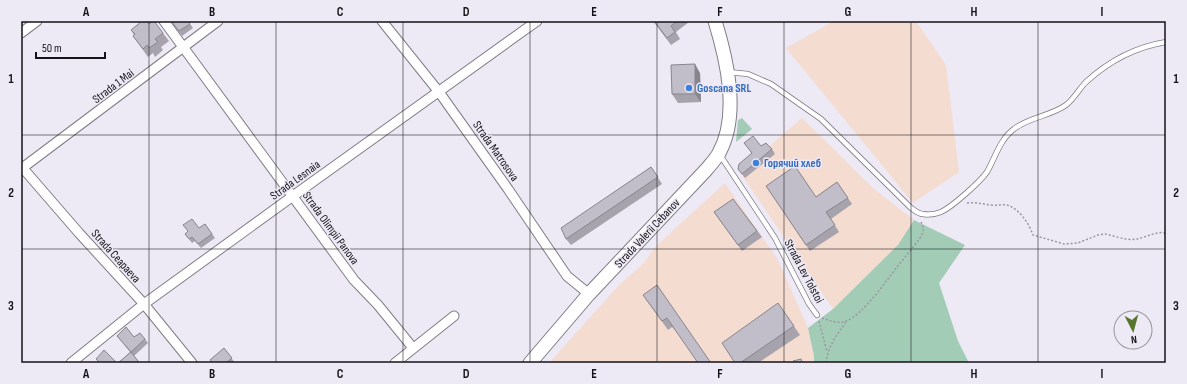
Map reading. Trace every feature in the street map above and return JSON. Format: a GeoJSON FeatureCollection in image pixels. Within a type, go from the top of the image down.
{"type":"FeatureCollection","features":[{"type":"Feature","properties":{"kind":"street"},"geometry":{"type":"LineString","coordinates":[[21,33],[37,21]]}},
{"type":"Feature","properties":{"kind":"street","name":"Strada Olimpii Panova"},"geometry":{"type":"LineString","coordinates":[[164,21],[354,280],[378,305],[413,348]]}},
{"type":"Feature","properties":{"kind":"street","name":"Strada 1 Mai"},"geometry":{"type":"LineString","coordinates":[[22,168],[218,21]]}},
{"type":"Feature","properties":{"kind":"street","name":"Strada Matrosova"},"geometry":{"type":"LineString","coordinates":[[382,21],[439,92],[508,189],[567,276],[589,294]]}},
{"type":"Feature","properties":{"kind":"street","name":"Strada Lesnaia"},"geometry":{"type":"LineString","coordinates":[[71,363],[144,304],[537,21]]}},
{"type":"Feature","properties":{"kind":"street","name":"Strada Valerii Cebanov"},"geometry":{"type":"LineString","coordinates":[[530,363],[589,294],[706,170],[719,154],[728,130],[730,87],[715,21]]}},
{"type":"Feature","properties":{"kind":"street","name":"Strada Ceapaeva"},"geometry":{"type":"LineString","coordinates":[[22,168],[78,233],[144,304],[192,363]]}},
{"type":"Feature","properties":{"kind":"street"},"geometry":{"type":"LineString","coordinates":[[395,363],[454,316]]}},
{"type":"Feature","properties":{"kind":"lane"},"geometry":{"type":"LineString","coordinates":[[727,72],[748,74],[760,78],[821,119],[910,208],[922,214],[941,212],[985,174],[1006,136],[1014,129],[1023,123],[1066,106],[1086,82],[1112,62],[1129,52],[1145,46],[1166,42]]}},
{"type":"Feature","properties":{"kind":"lane","name":"Strada Lev Tolstoi"},"geometry":{"type":"LineString","coordinates":[[719,154],[775,238],[809,304],[817,315]]}},
{"type":"Feature","properties":{"kind":"path"},"geometry":{"type":"LineString","coordinates":[[953,203],[976,202],[994,206],[1006,205],[1013,208],[1021,215],[1030,228],[1033,236],[1064,244],[1080,243],[1100,234],[1138,239],[1151,234],[1166,233]]}},
{"type":"Feature","properties":{"kind":"path"},"geometry":{"type":"LineString","coordinates":[[826,363],[827,353],[836,334],[847,321],[880,290],[924,232],[924,228],[917,212]]}},
{"type":"Feature","properties":{"kind":"path"},"geometry":{"type":"LineString","coordinates":[[817,315],[827,353]]}},
{"type":"Feature","properties":{"kind":"path","name":"Strada Lev Tolstoi"},"geometry":{"type":"LineString","coordinates":[[817,315],[831,321],[847,321]]}},
{"type":"Feature","properties":{"kind":"shaded area"},"geometry":{"type":"Polygon","coordinates":[[[834,21],[916,21],[946,65],[959,172],[913,203],[786,48],[834,21]]]}},
{"type":"Feature","properties":{"kind":"shaded area"},"geometry":{"type":"Polygon","coordinates":[[[802,118],[874,189],[914,220],[899,245],[833,309],[741,174],[774,142],[802,118]]]}},
{"type":"Feature","properties":{"kind":"shaded area"},"geometry":{"type":"Polygon","coordinates":[[[725,183],[778,260],[808,328],[814,363],[549,363],[620,284],[644,263],[656,246],[725,183]]]}},
{"type":"Feature","properties":{"kind":"green space"},"geometry":{"type":"Polygon","coordinates":[[[742,118],[752,129],[736,142],[738,120],[742,118]]]}},
{"type":"Feature","properties":{"kind":"green space"},"geometry":{"type":"Polygon","coordinates":[[[914,220],[965,245],[939,283],[958,341],[969,363],[814,363],[808,328],[833,309],[898,245],[914,220]]]}},
{"type":"Feature","properties":{"kind":"building"},"geometry":{"type":"Polygon","coordinates":[[[142,21],[146,21],[149,24],[154,21],[163,33],[155,39],[158,42],[149,48],[147,45],[143,49],[133,36],[135,34],[131,30],[142,21]]]}},
{"type":"Feature","properties":{"kind":"building"},"geometry":{"type":"Polygon","coordinates":[[[171,21],[188,21],[190,24],[179,31],[171,21]]]}},
{"type":"Feature","properties":{"kind":"building"},"geometry":{"type":"Polygon","coordinates":[[[654,21],[677,21],[671,26],[675,32],[667,38],[654,21]]]}},
{"type":"Feature","properties":{"kind":"building"},"geometry":{"type":"Polygon","coordinates":[[[695,64],[695,94],[672,94],[671,65],[695,64]]]}},
{"type":"Feature","properties":{"kind":"building"},"geometry":{"type":"Polygon","coordinates":[[[753,136],[761,146],[766,143],[772,149],[742,174],[738,169],[739,164],[752,153],[744,143],[753,136]]]}},
{"type":"Feature","properties":{"kind":"building"},"geometry":{"type":"Polygon","coordinates":[[[795,166],[816,197],[837,182],[848,198],[826,212],[835,225],[806,245],[766,186],[795,166]]]}},
{"type":"Feature","properties":{"kind":"building"},"geometry":{"type":"Polygon","coordinates":[[[651,167],[658,177],[566,239],[561,228],[651,167]]]}},
{"type":"Feature","properties":{"kind":"building"},"geometry":{"type":"Polygon","coordinates":[[[733,199],[757,231],[738,245],[714,212],[733,199]]]}},
{"type":"Feature","properties":{"kind":"building"},"geometry":{"type":"Polygon","coordinates":[[[192,219],[199,228],[205,224],[212,234],[198,244],[192,237],[189,239],[185,234],[188,231],[183,225],[192,219]]]}},
{"type":"Feature","properties":{"kind":"building"},"geometry":{"type":"Polygon","coordinates":[[[657,285],[711,363],[698,363],[667,318],[662,321],[643,295],[657,285]]]}},
{"type":"Feature","properties":{"kind":"building"},"geometry":{"type":"Polygon","coordinates":[[[778,303],[794,326],[740,363],[735,363],[722,343],[778,303]]]}},
{"type":"Feature","properties":{"kind":"building"},"geometry":{"type":"Polygon","coordinates":[[[126,327],[134,337],[140,333],[145,339],[131,352],[117,336],[126,327]]]}},
{"type":"Feature","properties":{"kind":"building"},"geometry":{"type":"Polygon","coordinates":[[[224,348],[232,358],[226,363],[213,363],[210,360],[224,348]]]}},
{"type":"Feature","properties":{"kind":"building"},"geometry":{"type":"Polygon","coordinates":[[[104,350],[117,363],[100,363],[96,359],[104,350]]]}},
{"type":"Feature","properties":{"kind":"building"},"geometry":{"type":"Polygon","coordinates":[[[131,352],[138,361],[136,363],[118,363],[131,352]]]}},
{"type":"Feature","properties":{"kind":"building"},"geometry":{"type":"Polygon","coordinates":[[[801,359],[802,363],[794,363],[793,361],[801,359]]]}},
{"type":"Feature","properties":{"kind":"place","name":"Goscana SRL"},"geometry":{"type":"Point","coordinates":[689,88]}},
{"type":"Feature","properties":{"kind":"place","name":"Горячий хлеб"},"geometry":{"type":"Point","coordinates":[756,163]}}]}
